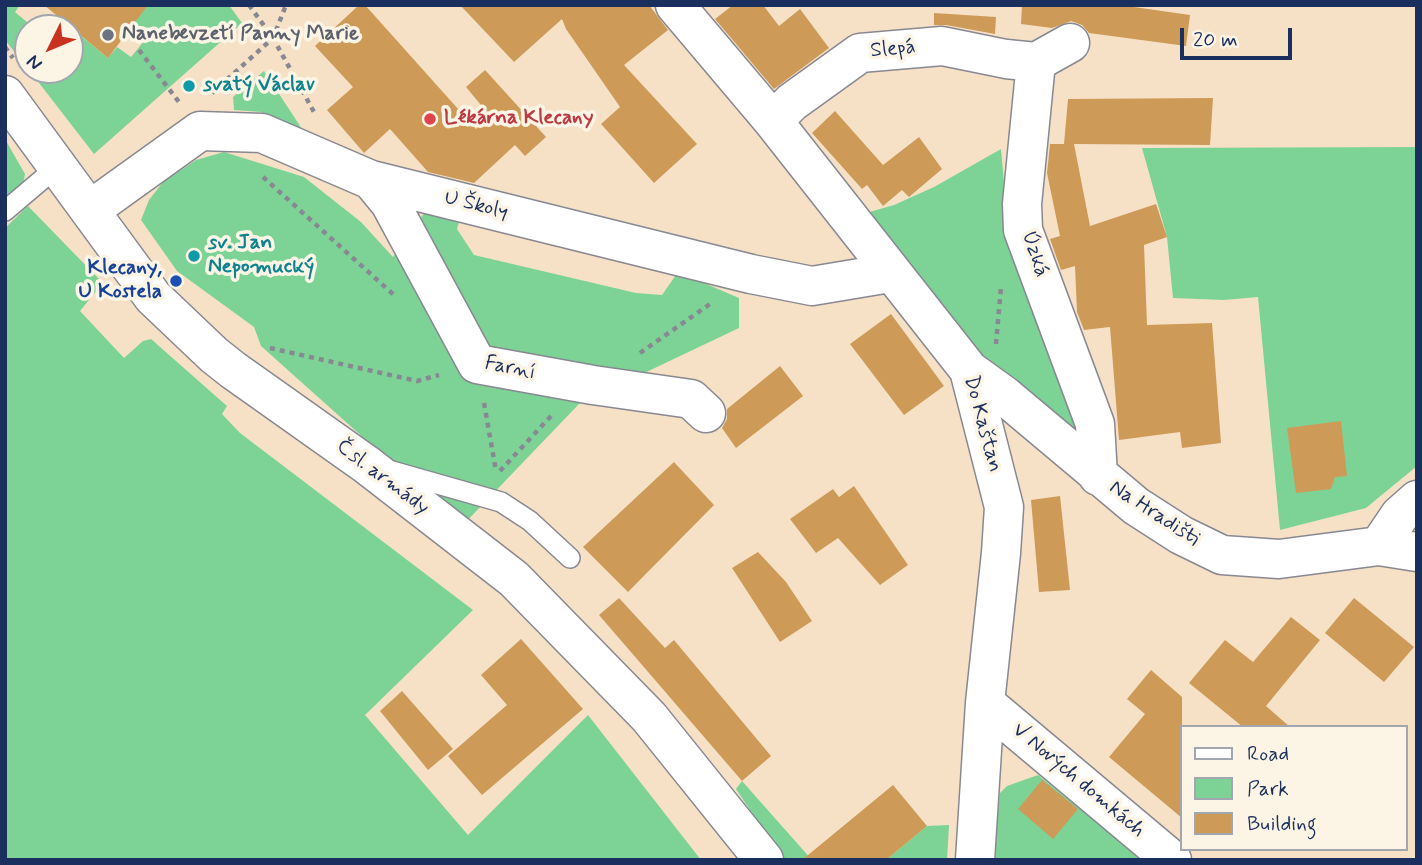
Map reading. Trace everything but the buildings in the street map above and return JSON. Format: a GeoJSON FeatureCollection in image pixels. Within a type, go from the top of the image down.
{"type":"FeatureCollection","features":[{"type":"Feature","properties":{"kind":"street","name":"Do Kaštan"},"geometry":{"type":"LineString","coordinates":[[675,5],[773,121],[969,370],[1004,506],[985,703],[975,860]]}},
{"type":"Feature","properties":{"kind":"street"},"geometry":{"type":"LineString","coordinates":[[1036,62],[1070,43]]}},
{"type":"Feature","properties":{"kind":"street","name":"Slepá"},"geometry":{"type":"LineString","coordinates":[[773,121],[792,102],[860,53],[942,46],[1036,62]]}},
{"type":"Feature","properties":{"kind":"street","name":"Úzká"},"geometry":{"type":"LineString","coordinates":[[1036,62],[1022,204],[1023,230],[1095,424],[1098,477]]}},
{"type":"Feature","properties":{"kind":"street","name":"Čsl. armády"},"geometry":{"type":"LineString","coordinates":[[5,95],[153,297],[214,355],[367,464],[514,579],[649,717],[764,860]]}},
{"type":"Feature","properties":{"kind":"street","name":"U Školy"},"geometry":{"type":"LineString","coordinates":[[90,210],[200,131],[262,133],[371,180],[738,271],[812,286],[890,273]]}},
{"type":"Feature","properties":{"kind":"street","name":"Farní"},"geometry":{"type":"LineString","coordinates":[[371,180],[390,203],[477,365],[691,399],[706,413]]}},
{"type":"Feature","properties":{"kind":"street","name":"Na Hradišti"},"geometry":{"type":"LineString","coordinates":[[969,370],[1005,396],[1098,477],[1136,506],[1181,535],[1222,555],[1279,559],[1379,546],[1417,552]]}},
{"type":"Feature","properties":{"kind":"street"},"geometry":{"type":"LineString","coordinates":[[1417,500],[1399,515],[1379,546],[1417,580]]}},
{"type":"Feature","properties":{"kind":"street","name":"V Nových domkách"},"geometry":{"type":"LineString","coordinates":[[985,703],[1172,860]]}},
{"type":"Feature","properties":{"kind":"lane"},"geometry":{"type":"LineString","coordinates":[[5,211],[58,166]]}},
{"type":"Feature","properties":{"kind":"lane"},"geometry":{"type":"LineString","coordinates":[[367,464],[501,502],[530,521],[570,558]]}},
{"type":"Feature","properties":{"kind":"path"},"geometry":{"type":"LineString","coordinates":[[249,5],[273,38],[316,116]]}},
{"type":"Feature","properties":{"kind":"path"},"geometry":{"type":"LineString","coordinates":[[207,97],[273,38],[286,5]]}},
{"type":"Feature","properties":{"kind":"path"},"geometry":{"type":"LineString","coordinates":[[139,50],[182,105]]}},
{"type":"Feature","properties":{"kind":"path"},"geometry":{"type":"LineString","coordinates":[[259,174],[398,298]]}},
{"type":"Feature","properties":{"kind":"path"},"geometry":{"type":"LineString","coordinates":[[969,370],[992,363],[999,331],[1003,252],[1023,230]]}},
{"type":"Feature","properties":{"kind":"path"},"geometry":{"type":"LineString","coordinates":[[261,346],[417,381],[477,365],[497,475],[544,423]]}},
{"type":"Feature","properties":{"kind":"green space"},"geometry":{"type":"Polygon","coordinates":[[[5,5],[20,5],[15,12],[17,14],[14,14],[14,51],[5,40],[5,5]]]}},
{"type":"Feature","properties":{"kind":"green space"},"geometry":{"type":"Polygon","coordinates":[[[138,5],[229,5],[242,23],[94,154],[40,84],[84,84],[84,38],[108,58],[117,47],[131,57],[144,41],[129,28],[138,5]]]}},
{"type":"Feature","properties":{"kind":"green space"},"geometry":{"type":"Polygon","coordinates":[[[264,71],[304,132],[261,112],[234,110],[233,97],[264,71]]]}},
{"type":"Feature","properties":{"kind":"green space"},"geometry":{"type":"Polygon","coordinates":[[[5,139],[25,174],[23,186],[5,202],[5,139]]]}},
{"type":"Feature","properties":{"kind":"green space"},"geometry":{"type":"Polygon","coordinates":[[[1417,147],[1417,466],[1366,508],[1280,530],[1258,297],[1224,300],[1173,298],[1167,237],[1142,148],[1417,147]]]}},
{"type":"Feature","properties":{"kind":"green space"},"geometry":{"type":"Polygon","coordinates":[[[1001,149],[1006,205],[1078,419],[1073,429],[981,361],[866,213],[894,205],[934,187],[1001,149]]]}},
{"type":"Feature","properties":{"kind":"green space"},"geometry":{"type":"Polygon","coordinates":[[[224,152],[304,177],[361,222],[393,257],[425,212],[459,222],[457,229],[474,255],[636,293],[662,295],[678,272],[739,298],[739,328],[579,404],[462,526],[261,346],[254,327],[177,271],[141,220],[149,200],[163,182],[196,160],[224,152]]]}},
{"type":"Feature","properties":{"kind":"green space"},"geometry":{"type":"Polygon","coordinates":[[[28,206],[99,279],[97,290],[80,311],[124,358],[143,341],[151,339],[227,406],[222,414],[240,433],[473,610],[365,715],[468,835],[588,715],[701,860],[5,860],[5,228],[28,206]]]}},
{"type":"Feature","properties":{"kind":"green space"},"geometry":{"type":"Polygon","coordinates":[[[1038,775],[1141,860],[993,860],[1000,793],[1007,786],[1038,775]]]}},
{"type":"Feature","properties":{"kind":"green space"},"geometry":{"type":"Polygon","coordinates":[[[742,781],[812,860],[783,860],[736,789],[742,781]]]}},
{"type":"Feature","properties":{"kind":"green space"},"geometry":{"type":"Polygon","coordinates":[[[949,825],[947,860],[886,860],[927,826],[949,825]]]}},
{"type":"Feature","properties":{"kind":"place","name":"Nanebevzetí Panny Marie"},"geometry":{"type":"Point","coordinates":[108,35]}},
{"type":"Feature","properties":{"kind":"place","name":"svatý Václav"},"geometry":{"type":"Point","coordinates":[189,86]}},
{"type":"Feature","properties":{"kind":"place","name":"Lékárna Klecany"},"geometry":{"type":"Point","coordinates":[430,119]}},
{"type":"Feature","properties":{"kind":"place","name":"sv. Jan Nepomucký"},"geometry":{"type":"Point","coordinates":[194,256]}},
{"type":"Feature","properties":{"kind":"place","name":"Klecany, U Kostela"},"geometry":{"type":"Point","coordinates":[176,281]}}]}
